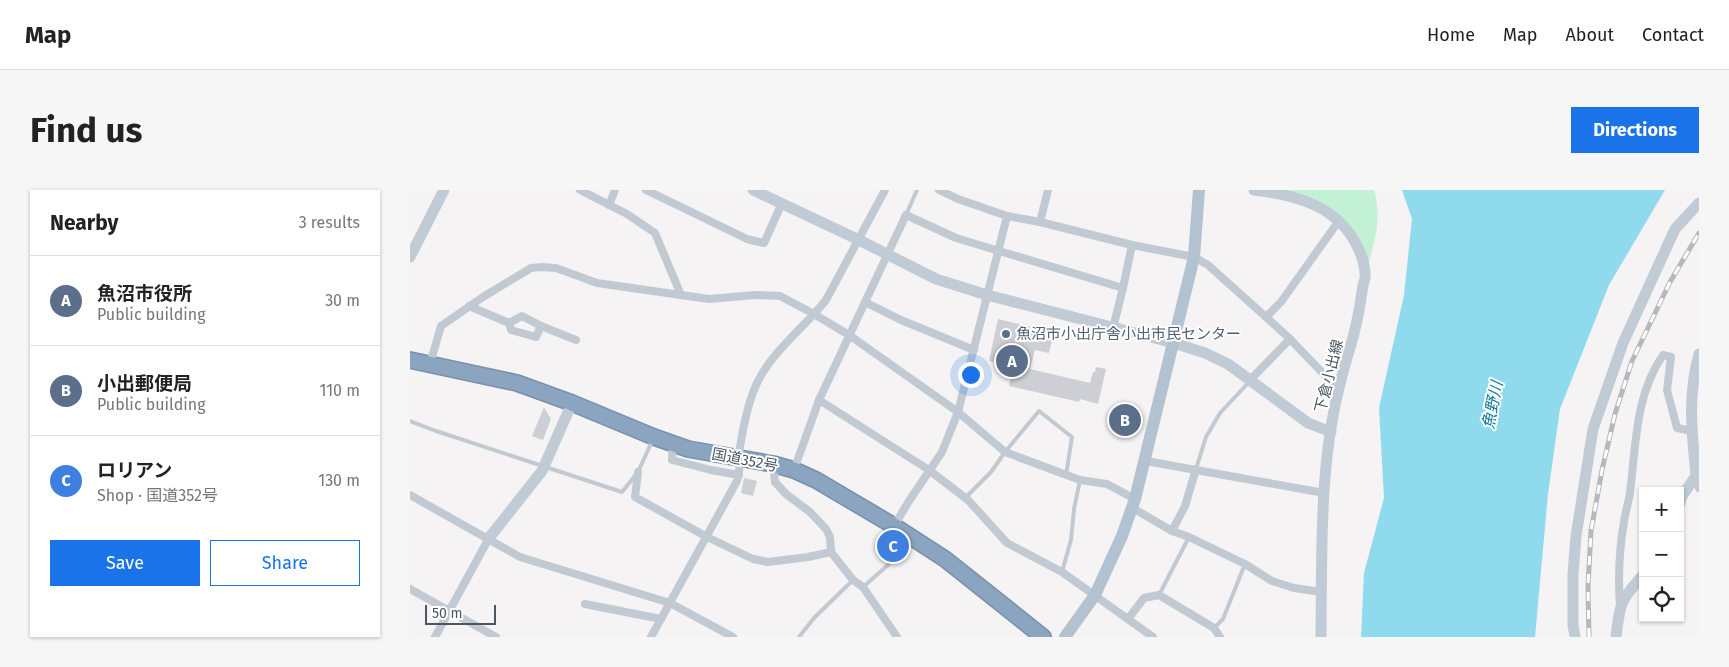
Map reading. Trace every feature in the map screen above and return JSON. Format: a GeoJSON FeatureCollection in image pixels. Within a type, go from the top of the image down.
{"type":"FeatureCollection","features":[{"type":"Feature","properties":{"kind":"highway","name":"国道352号"},"geometry":{"type":"LineString","coordinates":[[410,360],[517,383],[688,449],[773,464],[794,470],[816,480],[894,526],[944,559],[1043,637]]}},
{"type":"Feature","properties":{"kind":"main road"},"geometry":{"type":"LineString","coordinates":[[1066,637],[1095,595],[1122,536],[1146,461],[1194,257],[1199,190]]}},
{"type":"Feature","properties":{"kind":"street"},"geometry":{"type":"LineString","coordinates":[[410,257],[444,190]]}},
{"type":"Feature","properties":{"kind":"street"},"geometry":{"type":"LineString","coordinates":[[580,190],[627,214],[655,233],[681,295]]}},
{"type":"Feature","properties":{"kind":"street"},"geometry":{"type":"LineString","coordinates":[[609,205],[614,190]]}},
{"type":"Feature","properties":{"kind":"street"},"geometry":{"type":"LineString","coordinates":[[646,190],[747,239],[764,243],[782,203]]}},
{"type":"Feature","properties":{"kind":"street"},"geometry":{"type":"LineString","coordinates":[[753,190],[936,279],[987,295],[1205,352],[1228,364],[1308,423],[1331,432]]}},
{"type":"Feature","properties":{"kind":"street"},"geometry":{"type":"LineString","coordinates":[[650,637],[707,537],[739,475],[744,425],[757,384],[776,354],[826,300],[885,190]]}},
{"type":"Feature","properties":{"kind":"street"},"geometry":{"type":"LineString","coordinates":[[939,190],[958,199],[1007,216],[1040,222],[1132,245],[1194,257],[1208,265],[1266,317],[1338,389]]}},
{"type":"Feature","properties":{"kind":"street"},"geometry":{"type":"LineString","coordinates":[[1040,222],[1048,190]]}},
{"type":"Feature","properties":{"kind":"street","name":"下倉小出線"},"geometry":{"type":"LineString","coordinates":[[1254,190],[1304,199],[1321,208],[1352,237],[1358,249],[1365,276],[1359,317],[1338,389],[1331,432],[1324,493],[1321,637]]}},
{"type":"Feature","properties":{"kind":"street"},"geometry":{"type":"LineString","coordinates":[[1574,637],[1576,536],[1593,429],[1623,343],[1675,229],[1699,203]]}},
{"type":"Feature","properties":{"kind":"street"},"geometry":{"type":"LineString","coordinates":[[794,470],[819,400],[906,215],[956,238],[1123,288]]}},
{"type":"Feature","properties":{"kind":"street"},"geometry":{"type":"LineString","coordinates":[[894,526],[942,452],[958,412],[1007,216]]}},
{"type":"Feature","properties":{"kind":"street"},"geometry":{"type":"LineString","coordinates":[[1266,317],[1281,302],[1338,222]]}},
{"type":"Feature","properties":{"kind":"street"},"geometry":{"type":"LineString","coordinates":[[1113,328],[1132,245]]}},
{"type":"Feature","properties":{"kind":"street"},"geometry":{"type":"LineString","coordinates":[[430,364],[441,326],[469,306],[531,268],[556,268],[597,283],[709,299],[756,294],[780,296],[849,335],[958,412],[1004,452],[1080,480],[1107,484],[1172,531],[1189,537],[1244,564],[1272,581],[1294,588],[1321,592]]}},
{"type":"Feature","properties":{"kind":"street"},"geometry":{"type":"LineString","coordinates":[[865,302],[901,320],[974,350]]}},
{"type":"Feature","properties":{"kind":"street"},"geometry":{"type":"LineString","coordinates":[[469,306],[509,323]]}},
{"type":"Feature","properties":{"kind":"street"},"geometry":{"type":"LineString","coordinates":[[509,323],[522,316],[576,340]]}},
{"type":"Feature","properties":{"kind":"street"},"geometry":{"type":"LineString","coordinates":[[509,323],[511,330],[536,337],[541,326]]}},
{"type":"Feature","properties":{"kind":"street"},"geometry":{"type":"LineString","coordinates":[[1250,380],[1290,339]]}},
{"type":"Feature","properties":{"kind":"street"},"geometry":{"type":"LineString","coordinates":[[1699,354],[1691,410],[1699,488]]}},
{"type":"Feature","properties":{"kind":"street"},"geometry":{"type":"LineString","coordinates":[[1616,637],[1620,607],[1618,577],[1624,521],[1630,495],[1637,424],[1654,367],[1663,355],[1671,357],[1667,390],[1677,428],[1692,431]]}},
{"type":"Feature","properties":{"kind":"street"},"geometry":{"type":"LineString","coordinates":[[819,400],[929,470],[965,498],[1007,542],[1062,572],[1153,637]]}},
{"type":"Feature","properties":{"kind":"street"},"geometry":{"type":"LineString","coordinates":[[435,637],[488,538],[542,471],[572,403]]}},
{"type":"Feature","properties":{"kind":"street"},"geometry":{"type":"LineString","coordinates":[[673,443],[672,460],[739,475]]}},
{"type":"Feature","properties":{"kind":"street"},"geometry":{"type":"LineString","coordinates":[[1146,461],[1324,493]]}},
{"type":"Feature","properties":{"kind":"street"},"geometry":{"type":"LineString","coordinates":[[773,464],[775,482],[786,494],[810,512],[826,529],[830,537],[831,552],[853,580],[863,587],[896,634],[886,637]]}},
{"type":"Feature","properties":{"kind":"street"},"geometry":{"type":"LineString","coordinates":[[1172,531],[1185,506],[1196,469]]}},
{"type":"Feature","properties":{"kind":"street"},"geometry":{"type":"LineString","coordinates":[[638,472],[634,497],[707,537],[753,559],[768,562],[808,558],[831,552]]}},
{"type":"Feature","properties":{"kind":"street"},"geometry":{"type":"LineString","coordinates":[[1684,493],[1698,472]]}},
{"type":"Feature","properties":{"kind":"street"},"geometry":{"type":"LineString","coordinates":[[410,495],[520,557],[670,603],[733,637]]}},
{"type":"Feature","properties":{"kind":"street"},"geometry":{"type":"LineString","coordinates":[[1620,607],[1625,596],[1641,577]]}},
{"type":"Feature","properties":{"kind":"street"},"geometry":{"type":"LineString","coordinates":[[410,589],[496,637]]}},
{"type":"Feature","properties":{"kind":"street"},"geometry":{"type":"LineString","coordinates":[[1128,619],[1144,598],[1159,595],[1214,628],[1220,637]]}},
{"type":"Feature","properties":{"kind":"street"},"geometry":{"type":"LineString","coordinates":[[585,604],[661,619]]}},
{"type":"Feature","properties":{"kind":"lane"},"geometry":{"type":"LineString","coordinates":[[906,215],[918,190]]}},
{"type":"Feature","properties":{"kind":"lane"},"geometry":{"type":"LineString","coordinates":[[1196,469],[1206,437],[1220,413],[1250,380]]}},
{"type":"Feature","properties":{"kind":"lane"},"geometry":{"type":"LineString","coordinates":[[965,498],[990,472],[1004,452],[1039,411],[1072,437],[1066,475]]}},
{"type":"Feature","properties":{"kind":"lane"},"geometry":{"type":"LineString","coordinates":[[410,421],[436,432],[622,492],[638,472],[654,437]]}},
{"type":"Feature","properties":{"kind":"lane"},"geometry":{"type":"LineString","coordinates":[[1062,572],[1071,540],[1074,509],[1080,480]]}},
{"type":"Feature","properties":{"kind":"lane"},"geometry":{"type":"LineString","coordinates":[[863,587],[888,565],[909,536]]}},
{"type":"Feature","properties":{"kind":"lane"},"geometry":{"type":"LineString","coordinates":[[1159,595],[1189,537]]}},
{"type":"Feature","properties":{"kind":"lane"},"geometry":{"type":"LineString","coordinates":[[1214,628],[1223,620],[1244,564]]}},
{"type":"Feature","properties":{"kind":"lane"},"geometry":{"type":"LineString","coordinates":[[799,637],[814,618],[853,580]]}},
{"type":"Feature","properties":{"kind":"green space"},"geometry":{"type":"Polygon","coordinates":[[[1277,190],[1374,190],[1378,212],[1376,233],[1365,276],[1362,259],[1338,222],[1277,190]]]}},
{"type":"Feature","properties":{"kind":"water","name":"魚野川"},"geometry":{"type":"Polygon","coordinates":[[[1402,190],[1665,190],[1609,285],[1560,409],[1548,494],[1535,637],[1361,637],[1364,573],[1384,498],[1379,408],[1404,295],[1412,219],[1402,190]]]}},
{"type":"Feature","properties":{"kind":"building"},"geometry":{"type":"Polygon","coordinates":[[[998,319],[1036,328],[1034,336],[1052,340],[1049,353],[1035,350],[1030,369],[1090,383],[1096,367],[1106,369],[1098,404],[1080,399],[1079,402],[1009,386],[1013,366],[989,361],[998,319]]]}},
{"type":"Feature","properties":{"kind":"building"},"geometry":{"type":"Polygon","coordinates":[[[544,407],[551,419],[543,440],[532,436],[544,407]]]}},
{"type":"Feature","properties":{"kind":"building"},"geometry":{"type":"Polygon","coordinates":[[[744,478],[757,481],[753,496],[741,493],[744,478]]]}},
{"type":"Feature","properties":{"kind":"railway"},"geometry":{"type":"LineString","coordinates":[[1589,637],[1588,586],[1591,531],[1615,414],[1632,361],[1670,282],[1699,233]]}},
{"type":"Feature","properties":{"kind":"place","name":"魚沼市小出庁舎小出市民センター"},"geometry":{"type":"Point","coordinates":[1006,334]}},
{"type":"Feature","properties":{"kind":"place","name":"魚沼市役所"},"geometry":{"type":"Point","coordinates":[1012,361]}},
{"type":"Feature","properties":{"kind":"place","name":"小出郵便局"},"geometry":{"type":"Point","coordinates":[1125,420]}},
{"type":"Feature","properties":{"kind":"place","name":"ロリアン"},"geometry":{"type":"Point","coordinates":[893,546]}}]}
